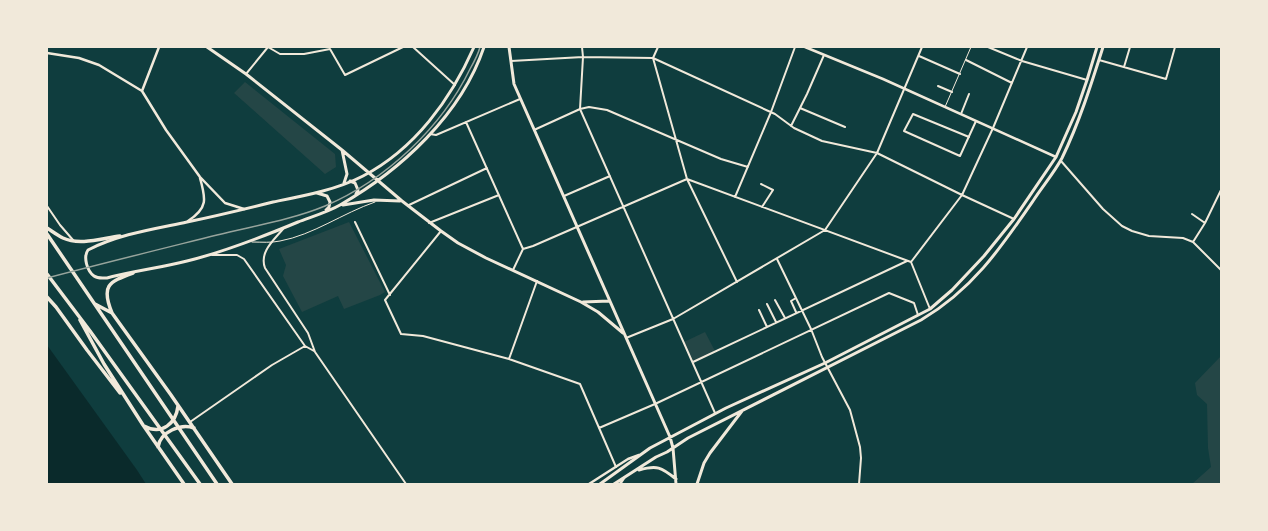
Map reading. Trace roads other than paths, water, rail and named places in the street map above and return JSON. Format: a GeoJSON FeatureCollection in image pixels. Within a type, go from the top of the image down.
{"type":"FeatureCollection","features":[{"type":"Feature","properties":{"kind":"highway"},"geometry":{"type":"LineString","coordinates":[[47,228],[64,239],[73,241],[120,236]]}},
{"type":"Feature","properties":{"kind":"highway"},"geometry":{"type":"LineString","coordinates":[[47,234],[217,484]]}},
{"type":"Feature","properties":{"kind":"highway"},"geometry":{"type":"LineString","coordinates":[[133,273],[118,279],[109,287],[106,299],[112,313],[190,422],[232,484]]}},
{"type":"Feature","properties":{"kind":"highway"},"geometry":{"type":"LineString","coordinates":[[47,274],[114,363],[200,484]]}},
{"type":"Feature","properties":{"kind":"highway"},"geometry":{"type":"LineString","coordinates":[[47,297],[56,306],[112,383],[131,406]]}},
{"type":"Feature","properties":{"kind":"highway"},"geometry":{"type":"LineString","coordinates":[[93,303],[112,313]]}},
{"type":"Feature","properties":{"kind":"highway"},"geometry":{"type":"LineString","coordinates":[[74,310],[104,364],[158,448],[184,484]]}},
{"type":"Feature","properties":{"kind":"highway"},"geometry":{"type":"LineString","coordinates":[[143,425],[154,429],[163,428],[175,419],[178,406]]}},
{"type":"Feature","properties":{"kind":"highway"},"geometry":{"type":"LineString","coordinates":[[158,448],[160,440],[163,436],[180,427],[186,426],[194,429]]}},
{"type":"Feature","properties":{"kind":"main road"},"geometry":{"type":"LineString","coordinates":[[207,47],[246,74],[342,150],[429,223],[465,247],[582,302],[598,312],[623,333]]}},
{"type":"Feature","properties":{"kind":"main road"},"geometry":{"type":"LineString","coordinates":[[474,47],[455,86],[433,116],[417,134],[385,163],[369,173],[316,193],[120,236],[88,250],[86,253],[86,262],[90,273],[99,278],[133,273],[188,261],[250,242],[339,206],[378,181],[406,158],[430,134],[467,84],[484,47]]}},
{"type":"Feature","properties":{"kind":"main road"},"geometry":{"type":"LineString","coordinates":[[600,484],[641,454],[670,437],[715,414],[825,363],[930,309],[952,290],[984,256],[1014,219],[1056,157],[1087,80],[1097,47]]}},
{"type":"Feature","properties":{"kind":"main road"},"geometry":{"type":"LineString","coordinates":[[614,484],[688,438],[921,320],[957,295],[990,260],[1061,161],[1080,116],[1103,47]]}},
{"type":"Feature","properties":{"kind":"main road"},"geometry":{"type":"LineString","coordinates":[[509,48],[514,84],[520,99],[670,437],[674,448],[676,484]]}},
{"type":"Feature","properties":{"kind":"main road"},"geometry":{"type":"LineString","coordinates":[[342,150],[347,174],[344,183]]}},
{"type":"Feature","properties":{"kind":"main road"},"geometry":{"type":"LineString","coordinates":[[1056,157],[1061,161]]}},
{"type":"Feature","properties":{"kind":"main road"},"geometry":{"type":"LineString","coordinates":[[350,181],[355,183],[358,190],[355,196]]}},
{"type":"Feature","properties":{"kind":"main road"},"geometry":{"type":"LineString","coordinates":[[316,193],[327,196],[330,202],[329,207],[324,212]]}},
{"type":"Feature","properties":{"kind":"main road"},"geometry":{"type":"LineString","coordinates":[[339,206],[381,200],[402,201]]}},
{"type":"Feature","properties":{"kind":"main road"},"geometry":{"type":"LineString","coordinates":[[582,302],[609,301]]}},
{"type":"Feature","properties":{"kind":"main road"},"geometry":{"type":"LineString","coordinates":[[698,484],[704,464],[710,453],[743,410]]}},
{"type":"Feature","properties":{"kind":"main road"},"geometry":{"type":"LineString","coordinates":[[633,472],[651,467],[660,468],[676,479]]}},
{"type":"Feature","properties":{"kind":"street"},"geometry":{"type":"LineString","coordinates":[[142,91],[159,47]]}},
{"type":"Feature","properties":{"kind":"street"},"geometry":{"type":"LineString","coordinates":[[246,74],[268,47],[280,54],[304,54],[330,49],[345,75],[403,47]]}},
{"type":"Feature","properties":{"kind":"street"},"geometry":{"type":"LineString","coordinates":[[413,47],[455,86]]}},
{"type":"Feature","properties":{"kind":"street"},"geometry":{"type":"LineString","coordinates":[[582,47],[580,109],[715,414]]}},
{"type":"Feature","properties":{"kind":"street"},"geometry":{"type":"LineString","coordinates":[[658,47],[653,58],[687,179],[737,282]]}},
{"type":"Feature","properties":{"kind":"street"},"geometry":{"type":"LineString","coordinates":[[735,197],[771,112],[795,47]]}},
{"type":"Feature","properties":{"kind":"street"},"geometry":{"type":"LineString","coordinates":[[805,47],[993,128],[1056,157]]}},
{"type":"Feature","properties":{"kind":"street"},"geometry":{"type":"LineString","coordinates":[[626,338],[673,319],[825,230],[877,153],[922,47]]}},
{"type":"Feature","properties":{"kind":"street"},"geometry":{"type":"LineString","coordinates":[[988,47],[1022,61],[1087,80]]}},
{"type":"Feature","properties":{"kind":"street"},"geometry":{"type":"LineString","coordinates":[[693,362],[768,327],[796,312],[909,262],[962,196],[993,128],[1027,47]]}},
{"type":"Feature","properties":{"kind":"street"},"geometry":{"type":"LineString","coordinates":[[1124,68],[1130,47]]}},
{"type":"Feature","properties":{"kind":"street"},"geometry":{"type":"LineString","coordinates":[[1099,60],[1166,79],[1175,47]]}},
{"type":"Feature","properties":{"kind":"street"},"geometry":{"type":"LineString","coordinates":[[47,53],[79,58],[99,65],[142,91],[166,130],[200,177],[225,202],[244,209]]}},
{"type":"Feature","properties":{"kind":"street"},"geometry":{"type":"LineString","coordinates":[[791,126],[824,55]]}},
{"type":"Feature","properties":{"kind":"street"},"geometry":{"type":"LineString","coordinates":[[918,55],[960,74]]}},
{"type":"Feature","properties":{"kind":"street"},"geometry":{"type":"LineString","coordinates":[[510,61],[582,57],[653,58],[771,112],[791,126],[822,140],[877,153],[962,196],[1014,219]]}},
{"type":"Feature","properties":{"kind":"street"},"geometry":{"type":"LineString","coordinates":[[966,60],[1012,83]]}},
{"type":"Feature","properties":{"kind":"street"},"geometry":{"type":"LineString","coordinates":[[938,86],[952,92]]}},
{"type":"Feature","properties":{"kind":"street"},"geometry":{"type":"LineString","coordinates":[[961,114],[969,94]]}},
{"type":"Feature","properties":{"kind":"street"},"geometry":{"type":"LineString","coordinates":[[430,134],[436,135],[520,99]]}},
{"type":"Feature","properties":{"kind":"street"},"geometry":{"type":"LineString","coordinates":[[534,130],[589,106],[607,110],[721,159],[748,166]]}},
{"type":"Feature","properties":{"kind":"street"},"geometry":{"type":"LineString","coordinates":[[800,108],[846,128]]}},
{"type":"Feature","properties":{"kind":"street"},"geometry":{"type":"LineString","coordinates":[[969,137],[912,114],[904,131],[960,156],[969,137],[976,121]]}},
{"type":"Feature","properties":{"kind":"street"},"geometry":{"type":"LineString","coordinates":[[466,122],[523,249]]}},
{"type":"Feature","properties":{"kind":"street"},"geometry":{"type":"LineString","coordinates":[[1061,161],[1103,209],[1122,226],[1132,231],[1149,236],[1184,238],[1193,242],[1221,269]]}},
{"type":"Feature","properties":{"kind":"street"},"geometry":{"type":"LineString","coordinates":[[408,206],[487,168]]}},
{"type":"Feature","properties":{"kind":"street"},"geometry":{"type":"LineString","coordinates":[[564,196],[610,176]]}},
{"type":"Feature","properties":{"kind":"street"},"geometry":{"type":"LineString","coordinates":[[187,222],[198,215],[202,210],[205,194],[200,177]]}},
{"type":"Feature","properties":{"kind":"street"},"geometry":{"type":"LineString","coordinates":[[513,270],[523,249],[578,227],[687,179],[909,262],[930,309]]}},
{"type":"Feature","properties":{"kind":"street"},"geometry":{"type":"LineString","coordinates":[[761,184],[773,190],[762,207]]}},
{"type":"Feature","properties":{"kind":"street"},"geometry":{"type":"LineString","coordinates":[[1193,242],[1205,223],[1221,190]]}},
{"type":"Feature","properties":{"kind":"street"},"geometry":{"type":"LineString","coordinates":[[429,223],[499,195]]}},
{"type":"Feature","properties":{"kind":"street"},"geometry":{"type":"LineString","coordinates":[[47,206],[73,241]]}},
{"type":"Feature","properties":{"kind":"street"},"geometry":{"type":"LineString","coordinates":[[1192,214],[1205,223]]}},
{"type":"Feature","properties":{"kind":"street"},"geometry":{"type":"LineString","coordinates":[[355,222],[390,295]]}},
{"type":"Feature","properties":{"kind":"street"},"geometry":{"type":"LineString","coordinates":[[283,228],[270,242],[263,263],[265,268],[308,333],[314,352],[406,484]]}},
{"type":"Feature","properties":{"kind":"street"},"geometry":{"type":"LineString","coordinates":[[441,231],[385,300],[401,334],[423,336],[509,359],[580,384],[616,467]]}},
{"type":"Feature","properties":{"kind":"street"},"geometry":{"type":"LineString","coordinates":[[204,256],[236,255],[244,258],[305,346],[314,352]]}},
{"type":"Feature","properties":{"kind":"street"},"geometry":{"type":"LineString","coordinates":[[777,258],[811,329],[825,363],[850,410],[860,447],[861,458],[858,484]]}},
{"type":"Feature","properties":{"kind":"street"},"geometry":{"type":"LineString","coordinates":[[509,359],[537,281]]}},
{"type":"Feature","properties":{"kind":"street"},"geometry":{"type":"LineString","coordinates":[[600,428],[655,404],[889,293],[914,303],[918,315]]}},
{"type":"Feature","properties":{"kind":"street"},"geometry":{"type":"LineString","coordinates":[[796,298],[791,301],[796,312]]}},
{"type":"Feature","properties":{"kind":"street"},"geometry":{"type":"LineString","coordinates":[[775,300],[785,318]]}},
{"type":"Feature","properties":{"kind":"street"},"geometry":{"type":"LineString","coordinates":[[767,304],[776,322]]}},
{"type":"Feature","properties":{"kind":"street"},"geometry":{"type":"LineString","coordinates":[[759,310],[768,327]]}},
{"type":"Feature","properties":{"kind":"street"},"geometry":{"type":"LineString","coordinates":[[190,422],[272,365],[305,346]]}},
{"type":"Feature","properties":{"kind":"street"},"geometry":{"type":"LineString","coordinates":[[589,484],[628,459],[641,454]]}},
{"type":"Feature","properties":{"kind":"street"},"geometry":{"type":"LineString","coordinates":[[620,484],[624,477]]}},
{"type":"Feature","properties":{"kind":"lane"},"geometry":{"type":"LineString","coordinates":[[945,107],[971,47]]}},
{"type":"Feature","properties":{"kind":"lane"},"geometry":{"type":"LineString","coordinates":[[250,242],[270,242],[297,237],[353,210],[381,200]]}},
{"type":"Feature","properties":{"kind":"railway"},"geometry":{"type":"LineString","coordinates":[[47,278],[285,219],[312,211],[348,195],[390,167],[410,150],[428,131],[458,90],[476,58],[480,47]]}}]}
